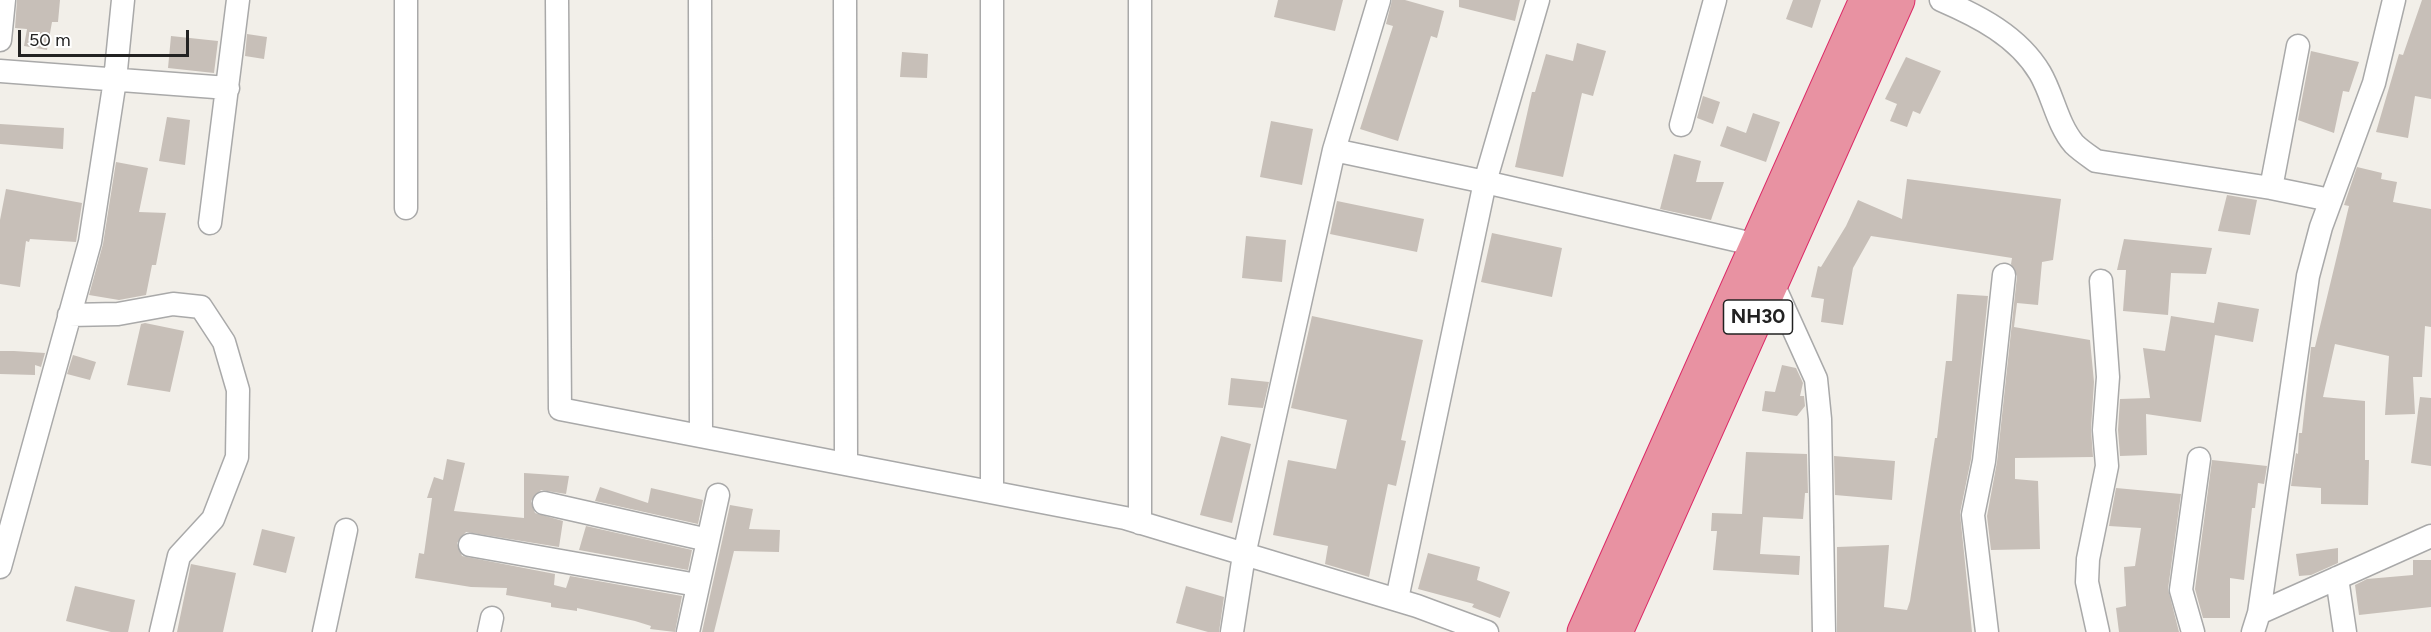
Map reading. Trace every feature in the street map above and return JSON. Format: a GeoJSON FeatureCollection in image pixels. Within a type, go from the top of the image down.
{"type":"FeatureCollection","features":[{"type":"Feature","properties":{"kind":"highway","name":"NH30"},"geometry":{"type":"LineString","coordinates":[[1584,632],[1866,0]]}},
{"type":"Feature","properties":{"kind":"highway","name":"NH30"},"geometry":{"type":"LineString","coordinates":[[1616,632],[1898,0]]}},
{"type":"Feature","properties":{"kind":"street"},"geometry":{"type":"LineString","coordinates":[[0,40],[4,0]]}},
{"type":"Feature","properties":{"kind":"street"},"geometry":{"type":"LineString","coordinates":[[0,567],[90,242],[115,80],[123,0]]}},
{"type":"Feature","properties":{"kind":"street"},"geometry":{"type":"LineString","coordinates":[[210,223],[238,0]]}},
{"type":"Feature","properties":{"kind":"street"},"geometry":{"type":"LineString","coordinates":[[405,208],[406,0]]}},
{"type":"Feature","properties":{"kind":"street"},"geometry":{"type":"LineString","coordinates":[[557,0],[560,409],[992,492],[1140,523],[1397,599],[1487,632]]}},
{"type":"Feature","properties":{"kind":"street"},"geometry":{"type":"LineString","coordinates":[[700,0],[701,436]]}},
{"type":"Feature","properties":{"kind":"street"},"geometry":{"type":"LineString","coordinates":[[845,0],[846,464]]}},
{"type":"Feature","properties":{"kind":"street"},"geometry":{"type":"LineString","coordinates":[[992,0],[992,492]]}},
{"type":"Feature","properties":{"kind":"street"},"geometry":{"type":"LineString","coordinates":[[1140,0],[1140,523]]}},
{"type":"Feature","properties":{"kind":"street"},"geometry":{"type":"LineString","coordinates":[[1232,632],[1244,555],[1334,150],[1379,0]]}},
{"type":"Feature","properties":{"kind":"street"},"geometry":{"type":"LineString","coordinates":[[1397,599],[1485,182],[1539,0]]}},
{"type":"Feature","properties":{"kind":"street"},"geometry":{"type":"LineString","coordinates":[[1681,125],[1715,0]]}},
{"type":"Feature","properties":{"kind":"street"},"geometry":{"type":"LineString","coordinates":[[1941,0],[1976,15],[2024,52],[2040,73],[2074,144],[2096,161],[2271,188],[2330,200]]}},
{"type":"Feature","properties":{"kind":"street"},"geometry":{"type":"LineString","coordinates":[[2250,626],[2308,276],[2330,200],[2374,83],[2394,0]]}},
{"type":"Feature","properties":{"kind":"street"},"geometry":{"type":"LineString","coordinates":[[2271,188],[2298,46]]}},
{"type":"Feature","properties":{"kind":"street"},"geometry":{"type":"LineString","coordinates":[[0,71],[228,88]]}},
{"type":"Feature","properties":{"kind":"street"},"geometry":{"type":"LineString","coordinates":[[1334,150],[1485,182],[1757,245]]}},
{"type":"Feature","properties":{"kind":"street"},"geometry":{"type":"LineString","coordinates":[[1987,632],[1973,515],[1984,461],[2004,275]]}},
{"type":"Feature","properties":{"kind":"street"},"geometry":{"type":"LineString","coordinates":[[2098,632],[2087,582],[2088,559],[2107,466],[2104,430],[2108,377],[2101,281]]}},
{"type":"Feature","properties":{"kind":"street"},"geometry":{"type":"LineString","coordinates":[[1773,284],[1816,379],[1820,419],[1824,632]]}},
{"type":"Feature","properties":{"kind":"street"},"geometry":{"type":"LineString","coordinates":[[69,315],[118,314],[173,304],[201,307],[224,342],[238,390],[237,457],[213,519],[179,556],[161,632]]}},
{"type":"Feature","properties":{"kind":"street"},"geometry":{"type":"LineString","coordinates":[[2193,632],[2181,590],[2199,459]]}},
{"type":"Feature","properties":{"kind":"street"},"geometry":{"type":"LineString","coordinates":[[688,632],[718,495]]}},
{"type":"Feature","properties":{"kind":"street"},"geometry":{"type":"LineString","coordinates":[[544,503],[708,540]]}},
{"type":"Feature","properties":{"kind":"street"},"geometry":{"type":"LineString","coordinates":[[324,632],[346,530]]}},
{"type":"Feature","properties":{"kind":"street"},"geometry":{"type":"LineString","coordinates":[[2250,626],[2337,578],[2431,536]]}},
{"type":"Feature","properties":{"kind":"street"},"geometry":{"type":"LineString","coordinates":[[470,545],[697,585]]}},
{"type":"Feature","properties":{"kind":"street"},"geometry":{"type":"LineString","coordinates":[[2337,578],[2344,632]]}},
{"type":"Feature","properties":{"kind":"building"},"geometry":{"type":"Polygon","coordinates":[[[17,0],[60,0],[58,22],[52,22],[47,50],[24,46],[27,29],[15,28],[17,0]]]}},
{"type":"Feature","properties":{"kind":"building"},"geometry":{"type":"Polygon","coordinates":[[[1278,0],[1343,0],[1335,31],[1274,17],[1278,0]]]}},
{"type":"Feature","properties":{"kind":"building"},"geometry":{"type":"Polygon","coordinates":[[[1392,0],[1405,0],[1444,11],[1437,38],[1431,36],[1398,141],[1360,129],[1393,26],[1386,24],[1392,0]]]}},
{"type":"Feature","properties":{"kind":"building"},"geometry":{"type":"Polygon","coordinates":[[[1459,0],[1520,0],[1515,21],[1459,7],[1459,0]]]}},
{"type":"Feature","properties":{"kind":"building"},"geometry":{"type":"Polygon","coordinates":[[[1793,0],[1821,0],[1812,28],[1786,19],[1793,0]]]}},
{"type":"Feature","properties":{"kind":"building"},"geometry":{"type":"Polygon","coordinates":[[[2422,0],[2431,0],[2431,99],[2415,96],[2408,138],[2376,132],[2399,54],[2403,55],[2422,0]]]}},
{"type":"Feature","properties":{"kind":"building"},"geometry":{"type":"Polygon","coordinates":[[[247,34],[267,37],[264,59],[245,56],[247,34]]]}},
{"type":"Feature","properties":{"kind":"building"},"geometry":{"type":"Polygon","coordinates":[[[171,36],[218,41],[214,73],[168,68],[171,36]]]}},
{"type":"Feature","properties":{"kind":"building"},"geometry":{"type":"Polygon","coordinates":[[[1577,43],[1606,51],[1593,96],[1582,93],[1563,177],[1515,167],[1532,92],[1535,92],[1546,54],[1573,61],[1577,43]]]}},
{"type":"Feature","properties":{"kind":"building"},"geometry":{"type":"Polygon","coordinates":[[[2311,51],[2359,62],[2349,92],[2343,91],[2334,133],[2298,120],[2311,51]]]}},
{"type":"Feature","properties":{"kind":"building"},"geometry":{"type":"Polygon","coordinates":[[[902,52],[928,54],[927,78],[900,77],[902,52]]]}},
{"type":"Feature","properties":{"kind":"building"},"geometry":{"type":"Polygon","coordinates":[[[1906,57],[1941,71],[1920,114],[1913,111],[1907,127],[1890,121],[1897,104],[1885,99],[1906,57]]]}},
{"type":"Feature","properties":{"kind":"building"},"geometry":{"type":"Polygon","coordinates":[[[1703,96],[1720,102],[1713,124],[1697,118],[1703,96]]]}},
{"type":"Feature","properties":{"kind":"building"},"geometry":{"type":"Polygon","coordinates":[[[1753,113],[1780,122],[1766,162],[1720,146],[1727,126],[1746,133],[1753,113]]]}},
{"type":"Feature","properties":{"kind":"building"},"geometry":{"type":"Polygon","coordinates":[[[167,117],[190,120],[185,165],[159,161],[167,117]]]}},
{"type":"Feature","properties":{"kind":"building"},"geometry":{"type":"Polygon","coordinates":[[[1271,121],[1313,129],[1302,185],[1260,177],[1271,121]]]}},
{"type":"Feature","properties":{"kind":"building"},"geometry":{"type":"Polygon","coordinates":[[[0,124],[64,128],[63,149],[0,144],[0,124]]]}},
{"type":"Feature","properties":{"kind":"building"},"geometry":{"type":"Polygon","coordinates":[[[1674,154],[1701,161],[1696,182],[1724,182],[1711,220],[1660,209],[1674,154]]]}},
{"type":"Feature","properties":{"kind":"building"},"geometry":{"type":"Polygon","coordinates":[[[116,162],[148,168],[139,212],[166,213],[156,265],[152,265],[146,295],[119,300],[89,295],[103,244],[116,162]]]}},
{"type":"Feature","properties":{"kind":"building"},"geometry":{"type":"Polygon","coordinates":[[[2357,167],[2382,173],[2381,179],[2397,182],[2393,202],[2431,209],[2431,327],[2425,326],[2422,377],[2413,377],[2415,414],[2385,415],[2389,356],[2335,344],[2323,397],[2365,401],[2365,460],[2369,460],[2368,505],[2321,504],[2321,488],[2291,486],[2296,453],[2298,454],[2299,433],[2302,433],[2311,347],[2315,347],[2349,206],[2344,205],[2357,167]]]}},
{"type":"Feature","properties":{"kind":"building"},"geometry":{"type":"Polygon","coordinates":[[[1907,179],[2061,199],[2053,260],[2042,262],[2038,305],[2017,303],[2014,327],[2090,340],[2094,382],[2091,429],[2093,457],[2015,458],[2015,479],[2038,481],[2040,549],[1991,550],[1987,516],[1997,462],[2017,276],[2011,264],[2012,258],[1871,236],[1853,268],[1843,325],[1821,322],[1824,299],[1811,297],[1818,266],[1821,267],[1846,226],[1858,200],[1902,219],[1907,179]]]}},
{"type":"Feature","properties":{"kind":"building"},"geometry":{"type":"Polygon","coordinates":[[[6,189],[82,203],[76,242],[30,239],[29,242],[26,241],[20,287],[0,284],[0,220],[6,189]]]}},
{"type":"Feature","properties":{"kind":"building"},"geometry":{"type":"Polygon","coordinates":[[[2227,195],[2257,200],[2250,235],[2218,231],[2227,195]]]}},
{"type":"Feature","properties":{"kind":"building"},"geometry":{"type":"Polygon","coordinates":[[[1337,201],[1424,219],[1417,252],[1330,234],[1337,201]]]}},
{"type":"Feature","properties":{"kind":"building"},"geometry":{"type":"Polygon","coordinates":[[[1492,233],[1562,248],[1552,297],[1481,282],[1492,233]]]}},
{"type":"Feature","properties":{"kind":"building"},"geometry":{"type":"Polygon","coordinates":[[[1246,236],[1286,240],[1282,282],[1242,278],[1246,236]]]}},
{"type":"Feature","properties":{"kind":"building"},"geometry":{"type":"Polygon","coordinates":[[[2124,239],[2212,248],[2206,274],[2171,273],[2168,315],[2123,311],[2126,270],[2117,270],[2124,239]]]}},
{"type":"Feature","properties":{"kind":"building"},"geometry":{"type":"Polygon","coordinates":[[[1957,294],[1988,296],[1971,459],[1960,513],[1972,632],[1837,632],[1837,547],[1889,545],[1884,607],[1907,610],[1935,438],[1937,438],[1946,361],[1952,361],[1957,294]]]}},
{"type":"Feature","properties":{"kind":"building"},"geometry":{"type":"Polygon","coordinates":[[[2218,302],[2259,309],[2253,342],[2215,335],[2201,422],[2146,414],[2147,455],[2120,456],[2118,430],[2120,399],[2150,398],[2143,348],[2165,351],[2171,316],[2214,323],[2218,302]]]}},
{"type":"Feature","properties":{"kind":"building"},"geometry":{"type":"Polygon","coordinates":[[[1312,316],[1423,340],[1401,440],[1406,441],[1396,486],[1388,484],[1369,577],[1325,564],[1328,546],[1273,535],[1288,460],[1336,469],[1347,420],[1291,408],[1312,316]]]}},
{"type":"Feature","properties":{"kind":"building"},"geometry":{"type":"Polygon","coordinates":[[[141,324],[184,331],[170,392],[127,385],[141,324]]]}},
{"type":"Feature","properties":{"kind":"building"},"geometry":{"type":"Polygon","coordinates":[[[0,351],[45,353],[41,367],[35,365],[35,375],[0,374],[0,351]]]}},
{"type":"Feature","properties":{"kind":"building"},"geometry":{"type":"Polygon","coordinates":[[[73,355],[96,362],[90,380],[67,374],[73,355]]]}},
{"type":"Feature","properties":{"kind":"building"},"geometry":{"type":"Polygon","coordinates":[[[1782,365],[1796,368],[1803,383],[1800,396],[1804,396],[1805,406],[1797,416],[1762,411],[1765,391],[1775,392],[1782,365]]]}},
{"type":"Feature","properties":{"kind":"building"},"geometry":{"type":"Polygon","coordinates":[[[1231,378],[1269,382],[1263,408],[1228,405],[1231,378]]]}},
{"type":"Feature","properties":{"kind":"building"},"geometry":{"type":"Polygon","coordinates":[[[2420,397],[2431,398],[2431,466],[2411,463],[2420,397]]]}},
{"type":"Feature","properties":{"kind":"building"},"geometry":{"type":"Polygon","coordinates":[[[1221,436],[1251,444],[1232,523],[1200,515],[1221,436]]]}},
{"type":"Feature","properties":{"kind":"building"},"geometry":{"type":"Polygon","coordinates":[[[1746,452],[1807,454],[1808,493],[1805,493],[1803,519],[1763,517],[1760,554],[1800,556],[1799,575],[1713,570],[1717,531],[1711,531],[1712,513],[1742,514],[1746,452]]]}},
{"type":"Feature","properties":{"kind":"building"},"geometry":{"type":"Polygon","coordinates":[[[1834,456],[1895,461],[1892,500],[1835,495],[1834,456]]]}},
{"type":"Feature","properties":{"kind":"building"},"geometry":{"type":"Polygon","coordinates":[[[447,459],[465,463],[454,511],[524,518],[524,473],[569,476],[566,494],[541,490],[531,501],[535,513],[563,521],[559,547],[466,532],[457,543],[462,556],[555,574],[554,585],[566,588],[570,576],[682,596],[675,632],[650,629],[651,626],[635,621],[577,608],[577,611],[551,607],[551,603],[506,595],[507,588],[471,587],[415,578],[419,553],[424,554],[432,498],[427,498],[434,477],[443,480],[447,459]]]}},
{"type":"Feature","properties":{"kind":"building"},"geometry":{"type":"Polygon","coordinates":[[[2212,460],[2267,466],[2264,484],[2258,483],[2255,508],[2252,508],[2244,580],[2230,578],[2230,618],[2203,618],[2195,589],[2212,460]]]}},
{"type":"Feature","properties":{"kind":"building"},"geometry":{"type":"Polygon","coordinates":[[[600,487],[648,503],[651,488],[703,500],[698,524],[595,501],[600,487]]]}},
{"type":"Feature","properties":{"kind":"building"},"geometry":{"type":"Polygon","coordinates":[[[2116,488],[2181,494],[2168,589],[2179,632],[2119,632],[2116,608],[2126,606],[2124,567],[2135,566],[2141,528],[2109,526],[2116,488]]]}},
{"type":"Feature","properties":{"kind":"building"},"geometry":{"type":"Polygon","coordinates":[[[730,505],[753,509],[749,529],[780,530],[779,552],[734,551],[714,632],[702,632],[730,505]]]}},
{"type":"Feature","properties":{"kind":"building"},"geometry":{"type":"Polygon","coordinates":[[[586,526],[692,550],[688,570],[579,550],[586,526]]]}},
{"type":"Feature","properties":{"kind":"building"},"geometry":{"type":"Polygon","coordinates":[[[262,529],[295,537],[286,573],[253,565],[262,529]]]}},
{"type":"Feature","properties":{"kind":"building"},"geometry":{"type":"Polygon","coordinates":[[[2338,548],[2338,563],[2311,575],[2299,576],[2296,554],[2338,548]]]}},
{"type":"Feature","properties":{"kind":"building"},"geometry":{"type":"Polygon","coordinates":[[[1428,553],[1480,567],[1477,580],[1510,592],[1500,618],[1472,607],[1474,604],[1418,589],[1428,553]]]}},
{"type":"Feature","properties":{"kind":"building"},"geometry":{"type":"Polygon","coordinates":[[[2413,560],[2431,560],[2431,607],[2359,615],[2355,585],[2367,579],[2413,575],[2413,560]]]}},
{"type":"Feature","properties":{"kind":"building"},"geometry":{"type":"Polygon","coordinates":[[[191,564],[236,573],[223,632],[177,632],[191,564]]]}},
{"type":"Feature","properties":{"kind":"building"},"geometry":{"type":"Polygon","coordinates":[[[75,586],[135,600],[128,632],[111,632],[66,621],[75,586]]]}},
{"type":"Feature","properties":{"kind":"building"},"geometry":{"type":"Polygon","coordinates":[[[1186,586],[1224,597],[1219,632],[1208,632],[1176,623],[1186,586]]]}}]}
